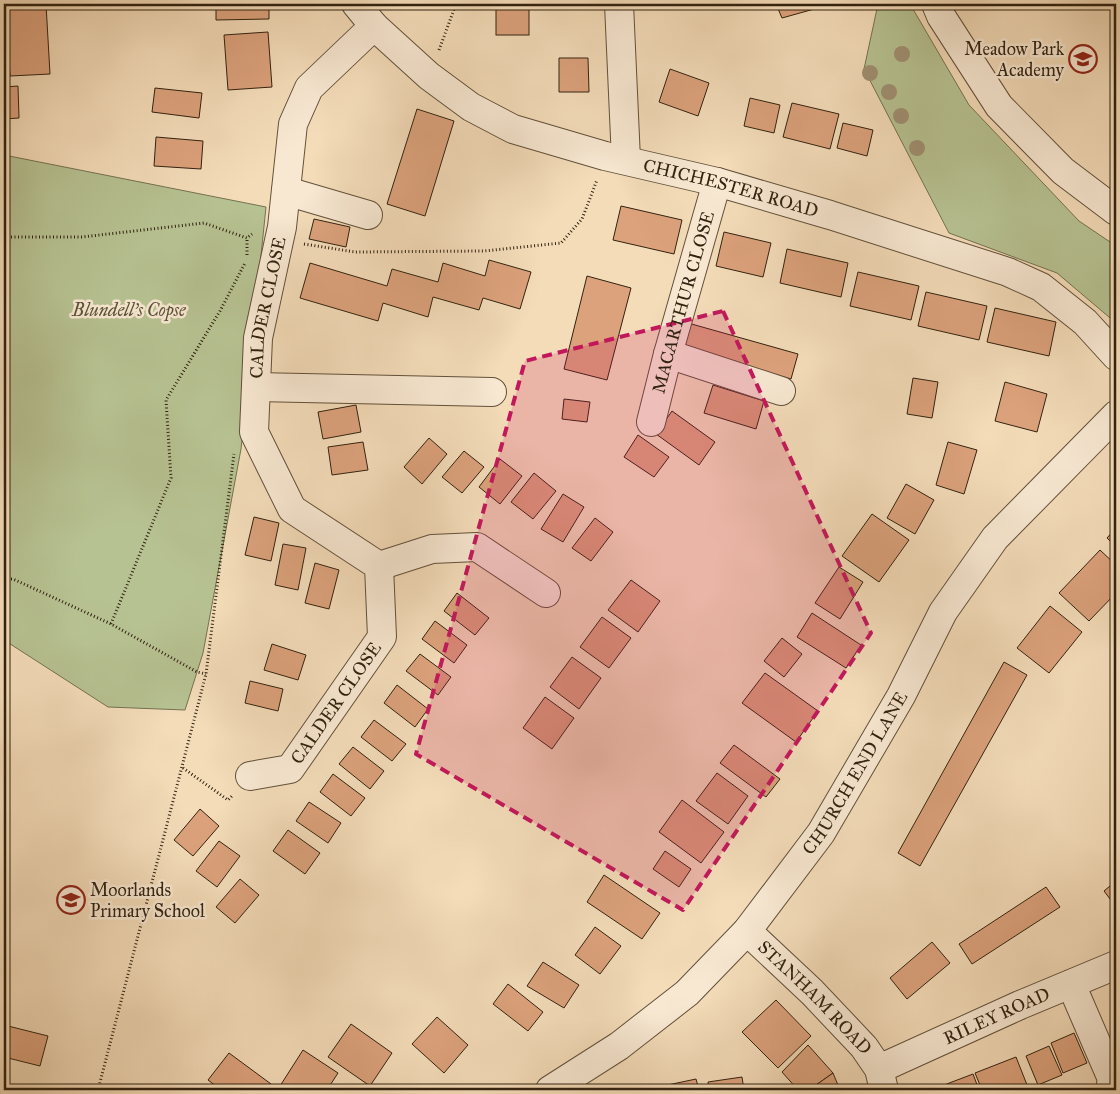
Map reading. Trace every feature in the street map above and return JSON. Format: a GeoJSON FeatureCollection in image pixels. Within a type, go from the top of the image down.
{"type":"FeatureCollection","features":[{"type":"Feature","properties":{"kind":"street","name":"CHICHESTER ROAD"},"geometry":{"type":"LineString","coordinates":[[356,4],[374,26],[429,76],[471,106],[513,129],[616,158],[717,182],[830,215],[1008,272],[1041,287],[1085,322],[1116,356]]}},
{"type":"Feature","properties":{"kind":"street"},"geometry":{"type":"LineString","coordinates":[[616,158],[618,4]]}},
{"type":"Feature","properties":{"kind":"street"},"geometry":{"type":"LineString","coordinates":[[936,4],[941,16],[999,106],[1063,171],[1116,211]]}},
{"type":"Feature","properties":{"kind":"street","name":"CALDER CLOSE"},"geometry":{"type":"LineString","coordinates":[[250,776],[290,769],[382,637],[379,566],[292,509],[254,432],[258,338],[280,233],[293,124],[309,88],[374,26]]}},
{"type":"Feature","properties":{"kind":"street","name":"MACARTHUR CLOSE"},"geometry":{"type":"LineString","coordinates":[[651,422],[668,354],[717,182]]}},
{"type":"Feature","properties":{"kind":"street"},"geometry":{"type":"LineString","coordinates":[[286,191],[368,215]]}},
{"type":"Feature","properties":{"kind":"street"},"geometry":{"type":"LineString","coordinates":[[668,354],[781,391]]}},
{"type":"Feature","properties":{"kind":"street"},"geometry":{"type":"LineString","coordinates":[[256,387],[492,392]]}},
{"type":"Feature","properties":{"kind":"street","name":"CHURCH END LANE"},"geometry":{"type":"LineString","coordinates":[[550,1090],[619,1046],[687,993],[747,931],[821,833],[901,696],[943,612],[995,538],[1116,415]]}},
{"type":"Feature","properties":{"kind":"street"},"geometry":{"type":"LineString","coordinates":[[379,566],[432,549],[477,547],[546,593]]}},
{"type":"Feature","properties":{"kind":"street","name":"STANHAM ROAD"},"geometry":{"type":"LineString","coordinates":[[747,931],[864,1046],[881,1079]]}},
{"type":"Feature","properties":{"kind":"street","name":"RILEY ROAD"},"geometry":{"type":"LineString","coordinates":[[881,1079],[1071,984],[1116,965]]}},
{"type":"Feature","properties":{"kind":"street"},"geometry":{"type":"LineString","coordinates":[[1071,984],[1112,1079],[1110,1090]]}},
{"type":"Feature","properties":{"kind":"path"},"geometry":{"type":"LineString","coordinates":[[429,76],[456,4]]}},
{"type":"Feature","properties":{"kind":"path"},"geometry":{"type":"LineString","coordinates":[[247,238],[265,224],[280,233],[355,252],[484,251],[561,243],[582,219],[616,158]]}},
{"type":"Feature","properties":{"kind":"path"},"geometry":{"type":"LineString","coordinates":[[4,237],[82,237],[204,223],[247,238]]}},
{"type":"Feature","properties":{"kind":"path"},"geometry":{"type":"LineString","coordinates":[[111,624],[171,478],[166,400],[220,311],[247,259],[247,238]]}},
{"type":"Feature","properties":{"kind":"path"},"geometry":{"type":"LineString","coordinates":[[98,1090],[184,768],[206,674],[237,432],[254,432]]}},
{"type":"Feature","properties":{"kind":"path"},"geometry":{"type":"LineString","coordinates":[[4,580],[13,579],[111,624],[197,672],[206,674]]}},
{"type":"Feature","properties":{"kind":"path"},"geometry":{"type":"LineString","coordinates":[[184,768],[228,800],[250,776]]}},
{"type":"Feature","properties":{"kind":"highlighted area"},"geometry":{"type":"Polygon","coordinates":[[[723,311],[871,633],[683,910],[416,754],[525,361],[723,311]]]}},
{"type":"Feature","properties":{"kind":"green space"},"geometry":{"type":"Polygon","coordinates":[[[878,4],[910,4],[969,105],[1079,221],[1116,246],[1116,323],[1057,273],[949,233],[864,69],[878,4]]]}},
{"type":"Feature","properties":{"kind":"green space","name":"Blundell's Copse"},"geometry":{"type":"Polygon","coordinates":[[[4,155],[266,207],[241,449],[203,653],[185,710],[108,707],[4,640],[4,155]]]}},
{"type":"Feature","properties":{"kind":"building"},"geometry":{"type":"Polygon","coordinates":[[[5,4],[46,4],[50,74],[10,76],[5,4]]]}},
{"type":"Feature","properties":{"kind":"building"},"geometry":{"type":"Polygon","coordinates":[[[216,4],[269,4],[269,19],[216,20],[216,4]]]}},
{"type":"Feature","properties":{"kind":"building"},"geometry":{"type":"Polygon","coordinates":[[[496,4],[529,4],[529,35],[496,35],[496,4]]]}},
{"type":"Feature","properties":{"kind":"building"},"geometry":{"type":"Polygon","coordinates":[[[776,4],[832,4],[782,18],[776,4]]]}},
{"type":"Feature","properties":{"kind":"building"},"geometry":{"type":"Polygon","coordinates":[[[268,32],[272,87],[228,90],[224,35],[268,32]]]}},
{"type":"Feature","properties":{"kind":"building"},"geometry":{"type":"Polygon","coordinates":[[[559,58],[588,58],[589,92],[559,92],[559,58]]]}},
{"type":"Feature","properties":{"kind":"building"},"geometry":{"type":"Polygon","coordinates":[[[670,69],[709,83],[698,116],[659,102],[670,69]]]}},
{"type":"Feature","properties":{"kind":"building"},"geometry":{"type":"Polygon","coordinates":[[[18,86],[19,118],[4,119],[4,87],[18,86]]]}},
{"type":"Feature","properties":{"kind":"building"},"geometry":{"type":"Polygon","coordinates":[[[155,88],[202,93],[199,118],[152,112],[155,88]]]}},
{"type":"Feature","properties":{"kind":"building"},"geometry":{"type":"Polygon","coordinates":[[[750,98],[780,105],[774,133],[744,126],[750,98]]]}},
{"type":"Feature","properties":{"kind":"building"},"geometry":{"type":"Polygon","coordinates":[[[792,103],[839,114],[830,149],[783,137],[792,103]]]}},
{"type":"Feature","properties":{"kind":"building"},"geometry":{"type":"Polygon","coordinates":[[[417,109],[454,121],[425,216],[387,204],[417,109]]]}},
{"type":"Feature","properties":{"kind":"building"},"geometry":{"type":"Polygon","coordinates":[[[843,123],[873,130],[867,156],[837,148],[843,123]]]}},
{"type":"Feature","properties":{"kind":"building"},"geometry":{"type":"Polygon","coordinates":[[[156,137],[203,141],[201,169],[154,166],[156,137]]]}},
{"type":"Feature","properties":{"kind":"building"},"geometry":{"type":"Polygon","coordinates":[[[621,206],[682,220],[674,254],[613,240],[621,206]]]}},
{"type":"Feature","properties":{"kind":"building"},"geometry":{"type":"Polygon","coordinates":[[[314,219],[350,227],[346,247],[309,239],[314,219]]]}},
{"type":"Feature","properties":{"kind":"building"},"geometry":{"type":"Polygon","coordinates":[[[724,232],[771,243],[763,277],[716,266],[724,232]]]}},
{"type":"Feature","properties":{"kind":"building"},"geometry":{"type":"Polygon","coordinates":[[[787,249],[848,263],[841,297],[780,283],[787,249]]]}},
{"type":"Feature","properties":{"kind":"building"},"geometry":{"type":"Polygon","coordinates":[[[489,260],[531,272],[520,309],[483,298],[479,310],[433,297],[428,317],[383,303],[378,321],[300,298],[310,263],[387,286],[392,269],[438,282],[443,263],[485,276],[489,260]]]}},
{"type":"Feature","properties":{"kind":"building"},"geometry":{"type":"Polygon","coordinates":[[[858,272],[919,286],[911,320],[850,306],[858,272]]]}},
{"type":"Feature","properties":{"kind":"building"},"geometry":{"type":"Polygon","coordinates":[[[587,276],[631,288],[607,380],[564,369],[587,276]]]}},
{"type":"Feature","properties":{"kind":"building"},"geometry":{"type":"Polygon","coordinates":[[[926,292],[987,306],[979,340],[918,326],[926,292]]]}},
{"type":"Feature","properties":{"kind":"building"},"geometry":{"type":"Polygon","coordinates":[[[995,308],[1056,322],[1049,356],[987,342],[995,308]]]}},
{"type":"Feature","properties":{"kind":"building"},"geometry":{"type":"Polygon","coordinates":[[[688,323],[798,354],[791,379],[681,347],[688,323]]]}},
{"type":"Feature","properties":{"kind":"building"},"geometry":{"type":"Polygon","coordinates":[[[913,378],[938,382],[932,418],[907,414],[913,378]]]}},
{"type":"Feature","properties":{"kind":"building"},"geometry":{"type":"Polygon","coordinates":[[[1005,382],[1047,394],[1037,432],[995,421],[1005,382]]]}},
{"type":"Feature","properties":{"kind":"building"},"geometry":{"type":"Polygon","coordinates":[[[713,385],[764,401],[756,429],[704,413],[713,385]]]}},
{"type":"Feature","properties":{"kind":"building"},"geometry":{"type":"Polygon","coordinates":[[[564,399],[590,402],[587,422],[562,419],[564,399]]]}},
{"type":"Feature","properties":{"kind":"building"},"geometry":{"type":"Polygon","coordinates":[[[356,405],[361,432],[323,439],[318,412],[356,405]]]}},
{"type":"Feature","properties":{"kind":"building"},"geometry":{"type":"Polygon","coordinates":[[[672,411],[715,442],[699,465],[656,434],[672,411]]]}},
{"type":"Feature","properties":{"kind":"building"},"geometry":{"type":"Polygon","coordinates":[[[638,435],[669,457],[654,477],[624,457],[638,435]]]}},
{"type":"Feature","properties":{"kind":"building"},"geometry":{"type":"Polygon","coordinates":[[[429,438],[447,454],[422,484],[404,467],[429,438]]]}},
{"type":"Feature","properties":{"kind":"building"},"geometry":{"type":"Polygon","coordinates":[[[363,442],[368,470],[332,475],[328,447],[363,442]]]}},
{"type":"Feature","properties":{"kind":"building"},"geometry":{"type":"Polygon","coordinates":[[[948,442],[977,450],[964,494],[936,485],[948,442]]]}},
{"type":"Feature","properties":{"kind":"building"},"geometry":{"type":"Polygon","coordinates":[[[464,451],[484,467],[462,493],[442,477],[464,451]]]}},
{"type":"Feature","properties":{"kind":"building"},"geometry":{"type":"Polygon","coordinates":[[[500,459],[522,476],[500,504],[479,487],[500,459]]]}},
{"type":"Feature","properties":{"kind":"building"},"geometry":{"type":"Polygon","coordinates":[[[534,473],[556,491],[533,519],[511,502],[534,473]]]}},
{"type":"Feature","properties":{"kind":"building"},"geometry":{"type":"Polygon","coordinates":[[[906,484],[934,500],[915,534],[887,518],[906,484]]]}},
{"type":"Feature","properties":{"kind":"building"},"geometry":{"type":"Polygon","coordinates":[[[563,494],[584,507],[563,542],[541,529],[563,494]]]}},
{"type":"Feature","properties":{"kind":"building"},"geometry":{"type":"Polygon","coordinates":[[[872,514],[909,540],[879,582],[842,556],[872,514]]]}},
{"type":"Feature","properties":{"kind":"building"},"geometry":{"type":"Polygon","coordinates":[[[254,517],[279,523],[271,561],[245,555],[254,517]]]}},
{"type":"Feature","properties":{"kind":"building"},"geometry":{"type":"Polygon","coordinates":[[[595,518],[613,532],[591,561],[572,548],[595,518]]]}},
{"type":"Feature","properties":{"kind":"building"},"geometry":{"type":"Polygon","coordinates":[[[1116,528],[1116,547],[1107,538],[1116,528]]]}},
{"type":"Feature","properties":{"kind":"building"},"geometry":{"type":"Polygon","coordinates":[[[283,544],[306,548],[298,590],[275,585],[283,544]]]}},
{"type":"Feature","properties":{"kind":"building"},"geometry":{"type":"Polygon","coordinates":[[[1100,550],[1116,565],[1116,593],[1089,621],[1059,593],[1100,550]]]}},
{"type":"Feature","properties":{"kind":"building"},"geometry":{"type":"Polygon","coordinates":[[[315,563],[339,570],[329,609],[305,603],[315,563]]]}},
{"type":"Feature","properties":{"kind":"building"},"geometry":{"type":"Polygon","coordinates":[[[839,567],[863,582],[840,619],[815,603],[839,567]]]}},
{"type":"Feature","properties":{"kind":"building"},"geometry":{"type":"Polygon","coordinates":[[[631,580],[660,601],[638,632],[608,610],[631,580]]]}},
{"type":"Feature","properties":{"kind":"building"},"geometry":{"type":"Polygon","coordinates":[[[457,593],[489,618],[475,635],[444,611],[457,593]]]}},
{"type":"Feature","properties":{"kind":"building"},"geometry":{"type":"Polygon","coordinates":[[[1050,606],[1082,632],[1049,673],[1017,648],[1050,606]]]}},
{"type":"Feature","properties":{"kind":"building"},"geometry":{"type":"Polygon","coordinates":[[[812,613],[861,645],[846,668],[797,637],[812,613]]]}},
{"type":"Feature","properties":{"kind":"building"},"geometry":{"type":"Polygon","coordinates":[[[602,617],[631,638],[609,668],[580,647],[602,617]]]}},
{"type":"Feature","properties":{"kind":"building"},"geometry":{"type":"Polygon","coordinates":[[[435,621],[467,645],[454,663],[422,639],[435,621]]]}},
{"type":"Feature","properties":{"kind":"building"},"geometry":{"type":"Polygon","coordinates":[[[782,638],[802,654],[784,677],[764,661],[782,638]]]}},
{"type":"Feature","properties":{"kind":"building"},"geometry":{"type":"Polygon","coordinates":[[[272,644],[306,655],[298,680],[264,670],[272,644]]]}},
{"type":"Feature","properties":{"kind":"building"},"geometry":{"type":"Polygon","coordinates":[[[420,654],[451,677],[438,695],[406,671],[420,654]]]}},
{"type":"Feature","properties":{"kind":"building"},"geometry":{"type":"Polygon","coordinates":[[[572,657],[601,678],[579,709],[550,687],[572,657]]]}},
{"type":"Feature","properties":{"kind":"building"},"geometry":{"type":"Polygon","coordinates":[[[1004,662],[1027,675],[920,866],[898,853],[1004,662]]]}},
{"type":"Feature","properties":{"kind":"building"},"geometry":{"type":"Polygon","coordinates":[[[765,673],[818,711],[796,742],[742,703],[765,673]]]}},
{"type":"Feature","properties":{"kind":"building"},"geometry":{"type":"Polygon","coordinates":[[[250,681],[283,689],[278,711],[245,703],[250,681]]]}},
{"type":"Feature","properties":{"kind":"building"},"geometry":{"type":"Polygon","coordinates":[[[397,685],[428,709],[415,727],[384,703],[397,685]]]}},
{"type":"Feature","properties":{"kind":"building"},"geometry":{"type":"Polygon","coordinates":[[[545,697],[574,718],[552,749],[523,728],[545,697]]]}},
{"type":"Feature","properties":{"kind":"building"},"geometry":{"type":"Polygon","coordinates":[[[374,720],[406,744],[392,761],[361,737],[374,720]]]}},
{"type":"Feature","properties":{"kind":"building"},"geometry":{"type":"Polygon","coordinates":[[[734,745],[780,779],[766,797],[720,763],[734,745]]]}},
{"type":"Feature","properties":{"kind":"building"},"geometry":{"type":"Polygon","coordinates":[[[353,747],[384,771],[370,789],[339,764],[353,747]]]}},
{"type":"Feature","properties":{"kind":"building"},"geometry":{"type":"Polygon","coordinates":[[[717,773],[748,796],[728,824],[696,801],[717,773]]]}},
{"type":"Feature","properties":{"kind":"building"},"geometry":{"type":"Polygon","coordinates":[[[333,774],[365,798],[351,816],[320,792],[333,774]]]}},
{"type":"Feature","properties":{"kind":"building"},"geometry":{"type":"Polygon","coordinates":[[[682,800],[724,832],[701,863],[659,832],[682,800]]]}},
{"type":"Feature","properties":{"kind":"building"},"geometry":{"type":"Polygon","coordinates":[[[309,802],[341,823],[328,843],[296,821],[309,802]]]}},
{"type":"Feature","properties":{"kind":"building"},"geometry":{"type":"Polygon","coordinates":[[[200,809],[219,826],[193,856],[174,840],[200,809]]]}},
{"type":"Feature","properties":{"kind":"building"},"geometry":{"type":"Polygon","coordinates":[[[288,830],[320,853],[305,874],[273,851],[288,830]]]}},
{"type":"Feature","properties":{"kind":"building"},"geometry":{"type":"Polygon","coordinates":[[[219,841],[240,856],[217,887],[196,871],[219,841]]]}},
{"type":"Feature","properties":{"kind":"building"},"geometry":{"type":"Polygon","coordinates":[[[665,851],[691,869],[679,887],[653,869],[665,851]]]}},
{"type":"Feature","properties":{"kind":"building"},"geometry":{"type":"Polygon","coordinates":[[[604,875],[660,913],[642,939],[587,902],[604,875]]]}},
{"type":"Feature","properties":{"kind":"building"},"geometry":{"type":"Polygon","coordinates":[[[240,879],[259,895],[235,923],[216,907],[240,879]]]}},
{"type":"Feature","properties":{"kind":"building"},"geometry":{"type":"Polygon","coordinates":[[[1116,881],[1116,907],[1104,891],[1116,881]]]}},
{"type":"Feature","properties":{"kind":"building"},"geometry":{"type":"Polygon","coordinates":[[[1046,887],[1060,907],[972,964],[959,944],[1046,887]]]}},
{"type":"Feature","properties":{"kind":"building"},"geometry":{"type":"Polygon","coordinates":[[[595,927],[621,946],[600,974],[575,955],[595,927]]]}},
{"type":"Feature","properties":{"kind":"building"},"geometry":{"type":"Polygon","coordinates":[[[932,942],[950,963],[907,999],[890,978],[932,942]]]}},
{"type":"Feature","properties":{"kind":"building"},"geometry":{"type":"Polygon","coordinates":[[[543,962],[579,985],[564,1008],[527,986],[543,962]]]}},
{"type":"Feature","properties":{"kind":"building"},"geometry":{"type":"Polygon","coordinates":[[[508,984],[543,1012],[528,1031],[493,1004],[508,984]]]}},
{"type":"Feature","properties":{"kind":"building"},"geometry":{"type":"Polygon","coordinates":[[[776,1000],[811,1036],[778,1068],[742,1032],[776,1000]]]}},
{"type":"Feature","properties":{"kind":"building"},"geometry":{"type":"Polygon","coordinates":[[[437,1017],[468,1045],[444,1073],[412,1044],[437,1017]]]}},
{"type":"Feature","properties":{"kind":"building"},"geometry":{"type":"Polygon","coordinates":[[[351,1024],[392,1053],[370,1086],[328,1057],[351,1024]]]}},
{"type":"Feature","properties":{"kind":"building"},"geometry":{"type":"Polygon","coordinates":[[[4,1025],[48,1036],[40,1066],[4,1057],[4,1025]]]}},
{"type":"Feature","properties":{"kind":"building"},"geometry":{"type":"Polygon","coordinates":[[[1074,1033],[1087,1063],[1063,1073],[1051,1043],[1074,1033]]]}},
{"type":"Feature","properties":{"kind":"building"},"geometry":{"type":"Polygon","coordinates":[[[808,1045],[833,1073],[809,1090],[798,1090],[782,1072],[808,1045]]]}},
{"type":"Feature","properties":{"kind":"building"},"geometry":{"type":"Polygon","coordinates":[[[1049,1046],[1062,1075],[1038,1085],[1026,1056],[1049,1046]]]}},
{"type":"Feature","properties":{"kind":"building"},"geometry":{"type":"Polygon","coordinates":[[[303,1050],[338,1073],[327,1090],[287,1090],[280,1086],[303,1050]]]}},
{"type":"Feature","properties":{"kind":"building"},"geometry":{"type":"Polygon","coordinates":[[[229,1053],[271,1084],[266,1090],[221,1090],[208,1080],[229,1053]]]}},
{"type":"Feature","properties":{"kind":"building"},"geometry":{"type":"Polygon","coordinates":[[[1016,1057],[1029,1090],[982,1090],[975,1073],[1016,1057]]]}},
{"type":"Feature","properties":{"kind":"building"},"geometry":{"type":"Polygon","coordinates":[[[833,1073],[840,1090],[809,1090],[833,1073]]]}},
{"type":"Feature","properties":{"kind":"building"},"geometry":{"type":"Polygon","coordinates":[[[973,1074],[979,1090],[931,1090],[973,1074]]]}},
{"type":"Feature","properties":{"kind":"building"},"geometry":{"type":"Polygon","coordinates":[[[742,1077],[744,1090],[709,1090],[708,1082],[742,1077]]]}},
{"type":"Feature","properties":{"kind":"building"},"geometry":{"type":"Polygon","coordinates":[[[696,1079],[699,1090],[644,1090],[696,1079]]]}},
{"type":"Feature","properties":{"kind":"place","name":"Meadow Park Academy"},"geometry":{"type":"Point","coordinates":[1083,59]}},
{"type":"Feature","properties":{"kind":"place","name":"Moorlands Primary School"},"geometry":{"type":"Point","coordinates":[71,900]}}]}
